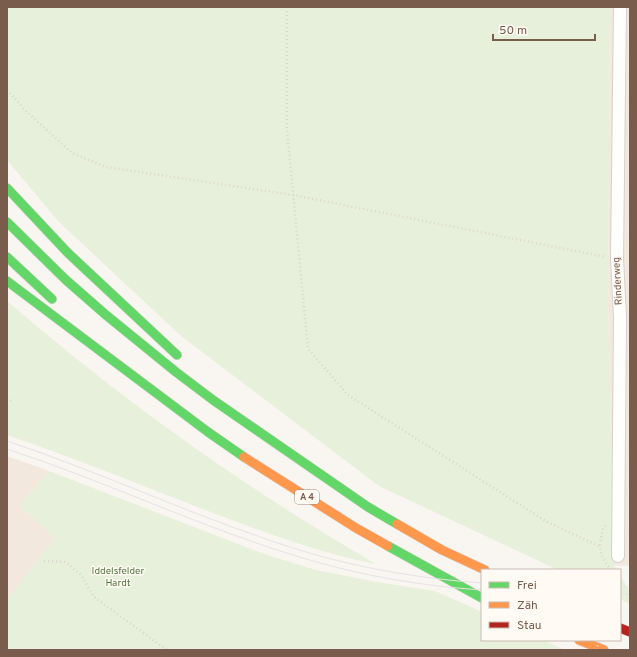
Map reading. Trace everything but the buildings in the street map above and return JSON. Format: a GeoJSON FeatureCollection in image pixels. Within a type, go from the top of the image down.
{"type":"FeatureCollection","features":[{"type":"Feature","properties":{"kind":"highway"},"geometry":{"type":"LineString","coordinates":[[7,188],[67,252],[126,310],[183,361]]}},
{"type":"Feature","properties":{"kind":"highway","name":"A 4"},"geometry":{"type":"LineString","coordinates":[[7,222],[66,280],[143,346],[213,400],[368,507],[442,550],[483,569]]}},
{"type":"Feature","properties":{"kind":"highway"},"geometry":{"type":"LineString","coordinates":[[7,257],[58,305]]}},
{"type":"Feature","properties":{"kind":"highway"},"geometry":{"type":"LineString","coordinates":[[7,281],[148,386]]}},
{"type":"Feature","properties":{"kind":"highway","name":"A 4"},"geometry":{"type":"LineString","coordinates":[[74,320],[148,386],[208,432],[278,479],[363,532],[481,597]]}},
{"type":"Feature","properties":{"kind":"highway"},"geometry":{"type":"LineString","coordinates":[[218,392],[264,434]]}},
{"type":"Feature","properties":{"kind":"highway"},"geometry":{"type":"LineString","coordinates":[[582,641],[604,650]]}},
{"type":"Feature","properties":{"kind":"street","name":"Rinderweg"},"geometry":{"type":"LineString","coordinates":[[618,556],[625,485],[625,317],[617,259],[620,7]]}},
{"type":"Feature","properties":{"kind":"path"},"geometry":{"type":"LineString","coordinates":[[287,7],[287,130],[308,349],[348,395],[547,522],[599,546]]}},
{"type":"Feature","properties":{"kind":"path"},"geometry":{"type":"LineString","coordinates":[[7,90],[26,111],[72,153],[106,168],[293,195],[617,259]]}},
{"type":"Feature","properties":{"kind":"path"},"geometry":{"type":"LineString","coordinates":[[7,398],[13,402]]}},
{"type":"Feature","properties":{"kind":"path"},"geometry":{"type":"LineString","coordinates":[[44,561],[66,562],[81,575],[94,597],[167,650]]}},
{"type":"Feature","properties":{"kind":"shaded area"},"geometry":{"type":"Polygon","coordinates":[[[610,7],[630,7],[630,566],[614,565],[608,302],[610,7]]]}},
{"type":"Feature","properties":{"kind":"shaded area"},"geometry":{"type":"Polygon","coordinates":[[[7,456],[49,471],[19,506],[56,538],[7,600],[7,456]]]}},
{"type":"Feature","properties":{"kind":"green space"},"geometry":{"type":"Polygon","coordinates":[[[7,7],[610,7],[608,302],[614,565],[616,569],[556,569],[379,486],[181,336],[58,221],[7,160],[7,7]]]}},
{"type":"Feature","properties":{"kind":"green space"},"geometry":{"type":"Polygon","coordinates":[[[7,301],[95,373],[185,441],[231,473],[327,535],[376,564],[309,547],[265,532],[80,461],[7,435],[7,301]]]}},
{"type":"Feature","properties":{"kind":"green space","name":"Iddelsfelder Hardt"},"geometry":{"type":"Polygon","coordinates":[[[49,471],[264,554],[316,570],[377,582],[435,591],[481,612],[481,641],[545,641],[565,650],[7,650],[7,600],[55,538],[19,506],[49,471]]]}},
{"type":"Feature","properties":{"kind":"green space"},"geometry":{"type":"Polygon","coordinates":[[[621,577],[630,592],[630,604],[621,600],[621,577]]]}},
{"type":"Feature","properties":{"kind":"tram line"},"geometry":{"type":"LineString","coordinates":[[7,441],[83,468],[195,513],[271,541],[309,553],[351,564],[394,572],[438,579],[481,583]]}},
{"type":"Feature","properties":{"kind":"tram line"},"geometry":{"type":"LineString","coordinates":[[7,449],[82,476],[230,534],[306,559],[371,575],[415,583],[481,590]]}},
{"type":"Feature","properties":{"kind":"tram line"},"geometry":{"type":"LineString","coordinates":[[621,587],[630,587]]}},
{"type":"Feature","properties":{"kind":"tram line"},"geometry":{"type":"LineString","coordinates":[[621,594],[630,594]]}},
{"type":"Feature","properties":{"kind":"traffic: fast"},"geometry":{"type":"LineString","coordinates":[[7,188],[68,253],[177,355]]}},
{"type":"Feature","properties":{"kind":"traffic: fast"},"geometry":{"type":"LineString","coordinates":[[7,222],[66,280],[176,372],[213,400],[368,507],[397,524]]}},
{"type":"Feature","properties":{"kind":"traffic: fast"},"geometry":{"type":"LineString","coordinates":[[7,257],[52,299]]}},
{"type":"Feature","properties":{"kind":"traffic: fast"},"geometry":{"type":"LineString","coordinates":[[7,281],[208,432],[244,457]]}},
{"type":"Feature","properties":{"kind":"traffic: fast"},"geometry":{"type":"LineString","coordinates":[[388,546],[481,597]]}},
{"type":"Feature","properties":{"kind":"traffic: slow"},"geometry":{"type":"LineString","coordinates":[[244,457],[356,528],[388,546]]}},
{"type":"Feature","properties":{"kind":"traffic: slow"},"geometry":{"type":"LineString","coordinates":[[397,524],[442,550],[483,569]]}},
{"type":"Feature","properties":{"kind":"traffic: slow"},"geometry":{"type":"LineString","coordinates":[[582,641],[604,650]]}},
{"type":"Feature","properties":{"kind":"traffic: jam"},"geometry":{"type":"LineString","coordinates":[[621,628],[630,632]]}}]}
